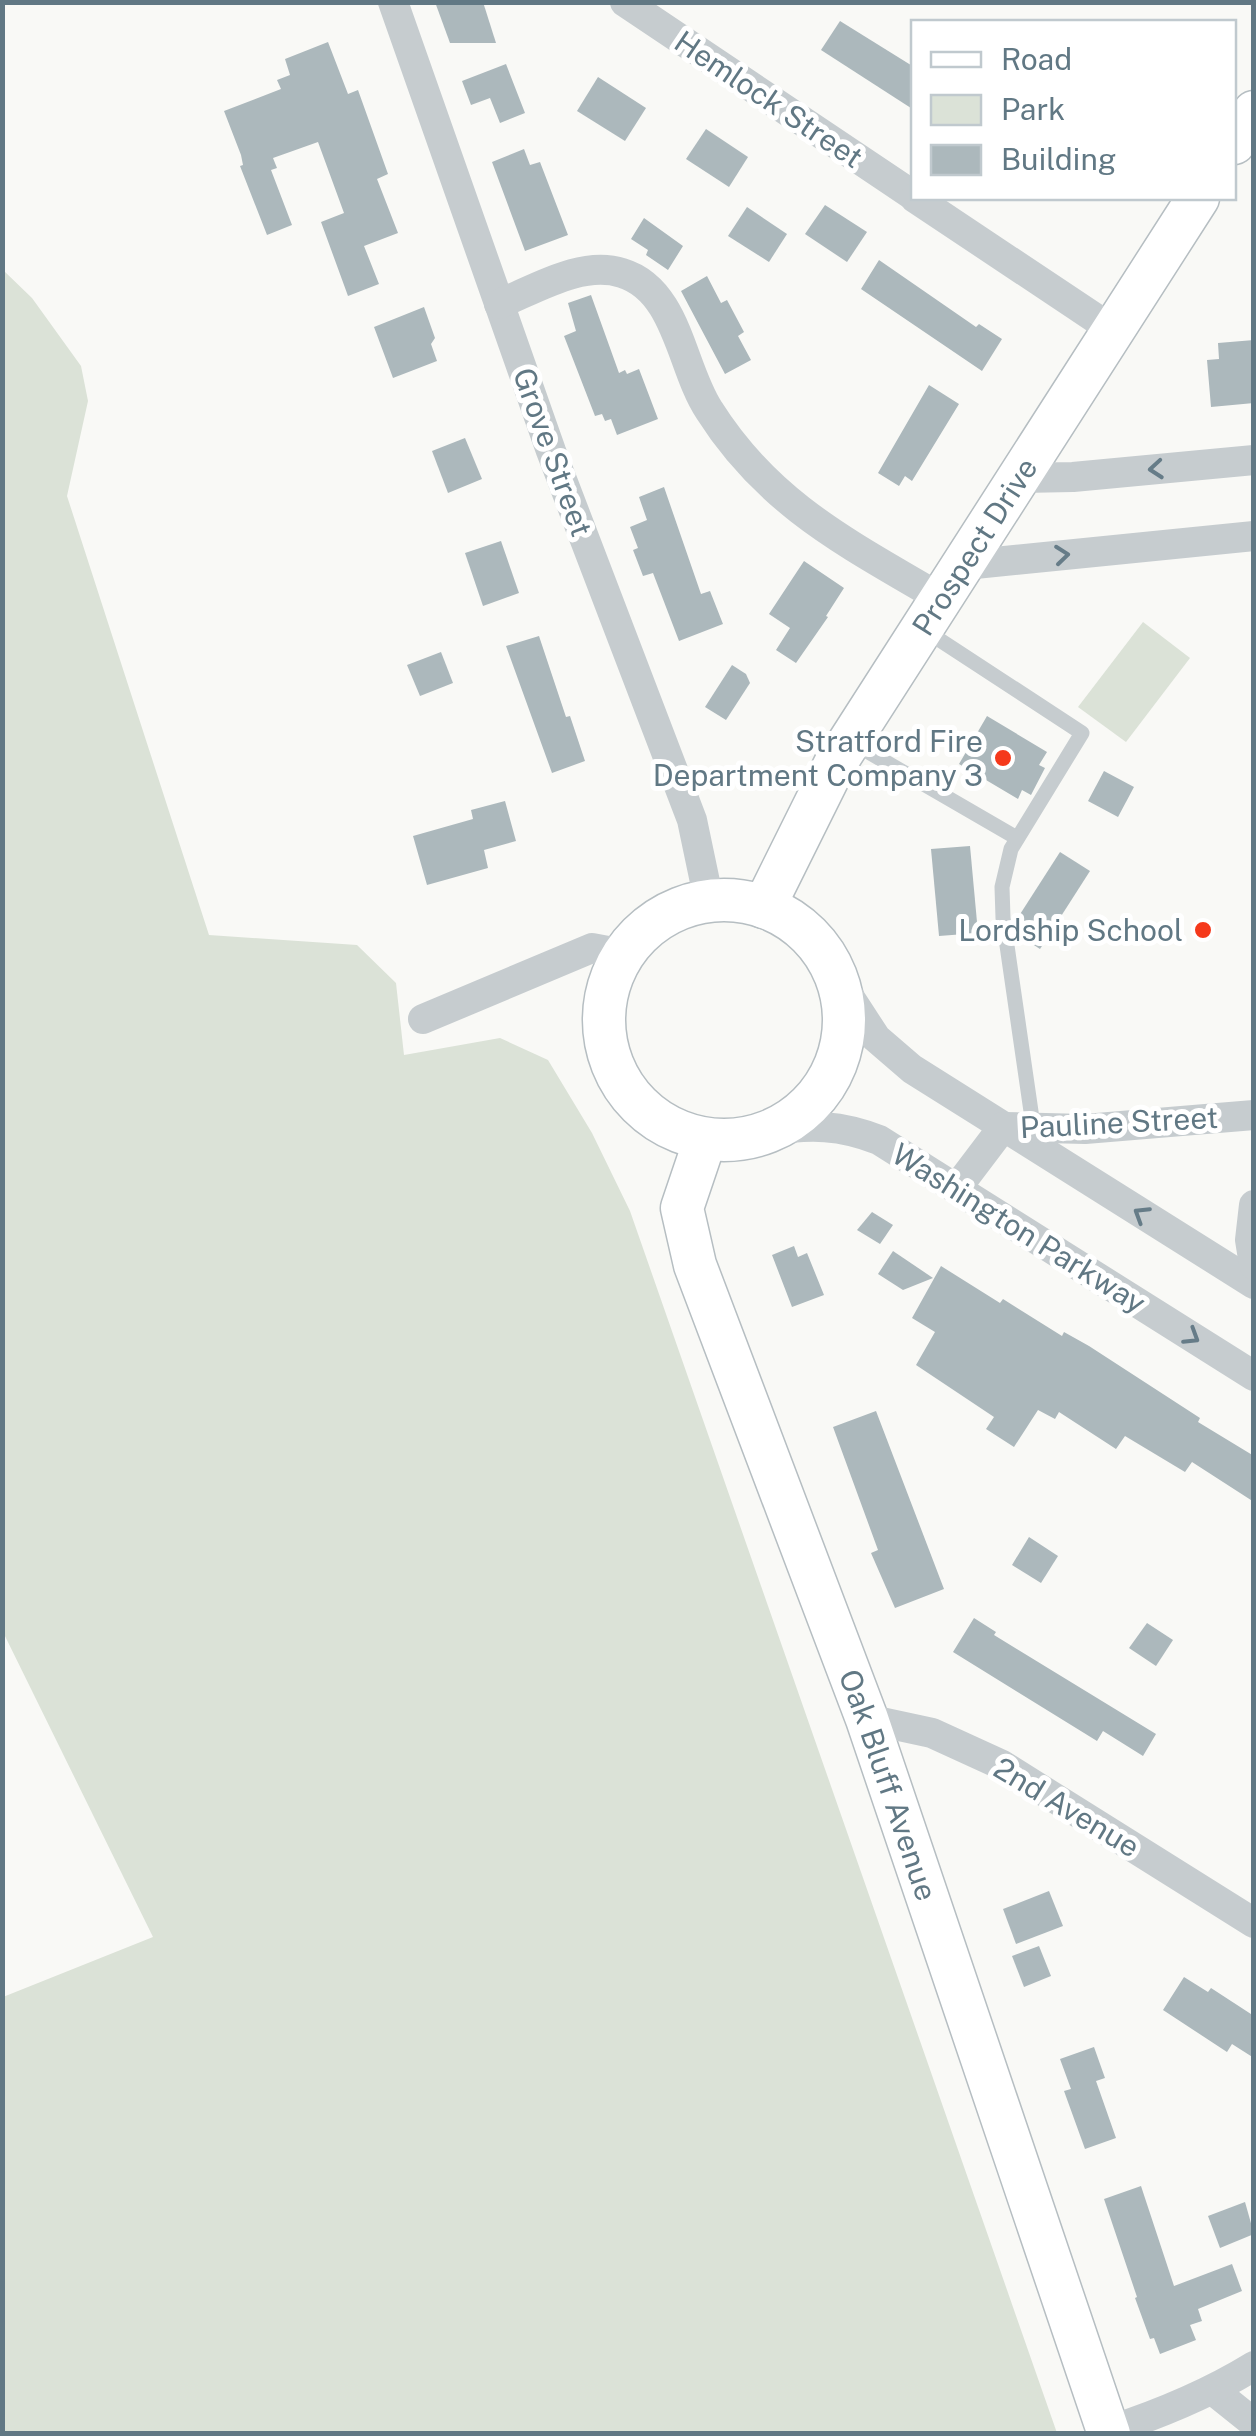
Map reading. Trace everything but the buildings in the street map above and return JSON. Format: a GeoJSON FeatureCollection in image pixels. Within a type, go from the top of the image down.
{"type":"FeatureCollection","features":[{"type":"Feature","properties":{"kind":"main road"},"geometry":{"type":"LineString","coordinates":[[1236,140],[1254,112]]}},
{"type":"Feature","properties":{"kind":"main road","name":"Prospect Drive"},"geometry":{"type":"LineString","coordinates":[[764,907],[850,741],[1197,200]]}},
{"type":"Feature","properties":{"kind":"main road"},"geometry":{"type":"LineString","coordinates":[[736,900],[764,907],[794,922],[818,946],[835,975],[844,1021],[834,1066],[808,1106],[770,1132],[738,1140],[705,1140],[672,1130],[644,1111],[621,1084],[608,1053],[603,1019],[608,985],[624,954],[646,928],[676,910],[709,901],[736,900]]}},
{"type":"Feature","properties":{"kind":"main road","name":"Oak Bluff Avenue"},"geometry":{"type":"LineString","coordinates":[[705,1140],[682,1208],[695,1265],[868,1719],[1108,2432]]}},
{"type":"Feature","properties":{"kind":"street","name":"Grove Street"},"geometry":{"type":"LineString","coordinates":[[393,2],[551,451],[692,820],[709,901]]}},
{"type":"Feature","properties":{"kind":"street","name":"Hemlock Street"},"geometry":{"type":"LineString","coordinates":[[624,2],[911,195]]}},
{"type":"Feature","properties":{"kind":"street","name":"Hemlock Street"},"geometry":{"type":"LineString","coordinates":[[918,200],[1113,330]]}},
{"type":"Feature","properties":{"kind":"street"},"geometry":{"type":"LineString","coordinates":[[500,304],[579,271],[622,272],[639,281],[667,314],[708,408],[760,475],[822,528],[943,598],[1254,536]]}},
{"type":"Feature","properties":{"kind":"street"},"geometry":{"type":"LineString","coordinates":[[1021,478],[1073,477],[1254,460]]}},
{"type":"Feature","properties":{"kind":"street"},"geometry":{"type":"LineString","coordinates":[[423,1018],[592,948],[624,954]]}},
{"type":"Feature","properties":{"kind":"street"},"geometry":{"type":"LineString","coordinates":[[835,975],[876,1038],[912,1069],[1024,1133],[1254,1284]]}},
{"type":"Feature","properties":{"kind":"street","name":"Pauline Street"},"geometry":{"type":"LineString","coordinates":[[956,1189],[1024,1133],[1254,1115]]}},
{"type":"Feature","properties":{"kind":"street","name":"Washington Parkway"},"geometry":{"type":"LineString","coordinates":[[770,1132],[807,1124],[850,1128],[879,1140],[1254,1376]]}},
{"type":"Feature","properties":{"kind":"street"},"geometry":{"type":"LineString","coordinates":[[1254,1205],[1250,1240],[1254,1265]]}},
{"type":"Feature","properties":{"kind":"street","name":"2nd Avenue"},"geometry":{"type":"LineString","coordinates":[[868,1719],[932,1733],[1002,1765],[1254,1923]]}},
{"type":"Feature","properties":{"kind":"street"},"geometry":{"type":"LineString","coordinates":[[1108,2432],[1214,2391],[1254,2366]]}},
{"type":"Feature","properties":{"kind":"street"},"geometry":{"type":"LineString","coordinates":[[1214,2391],[1254,2423]]}},
{"type":"Feature","properties":{"kind":"lane"},"geometry":{"type":"LineString","coordinates":[[943,598],[1082,734],[1017,838],[1002,887],[1024,1133]]}},
{"type":"Feature","properties":{"kind":"lane"},"geometry":{"type":"LineString","coordinates":[[850,741],[1017,838]]}},
{"type":"Feature","properties":{"kind":"green space"},"geometry":{"type":"Polygon","coordinates":[[[3,270],[32,298],[81,366],[88,401],[67,496],[209,935],[357,945],[396,983],[404,1055],[500,1038],[548,1060],[592,1133],[630,1211],[1057,2433],[3,2433],[3,1997],[153,1937],[3,1632],[3,270]]]}},
{"type":"Feature","properties":{"kind":"green space"},"geometry":{"type":"Polygon","coordinates":[[[1143,622],[1190,658],[1126,742],[1078,707],[1143,622]]]}},
{"type":"Feature","properties":{"kind":"place","name":"Stratford Fire Department Company 3"},"geometry":{"type":"Point","coordinates":[1003,758]}},
{"type":"Feature","properties":{"kind":"place","name":"Lordship School"},"geometry":{"type":"Point","coordinates":[1203,930]}}]}
